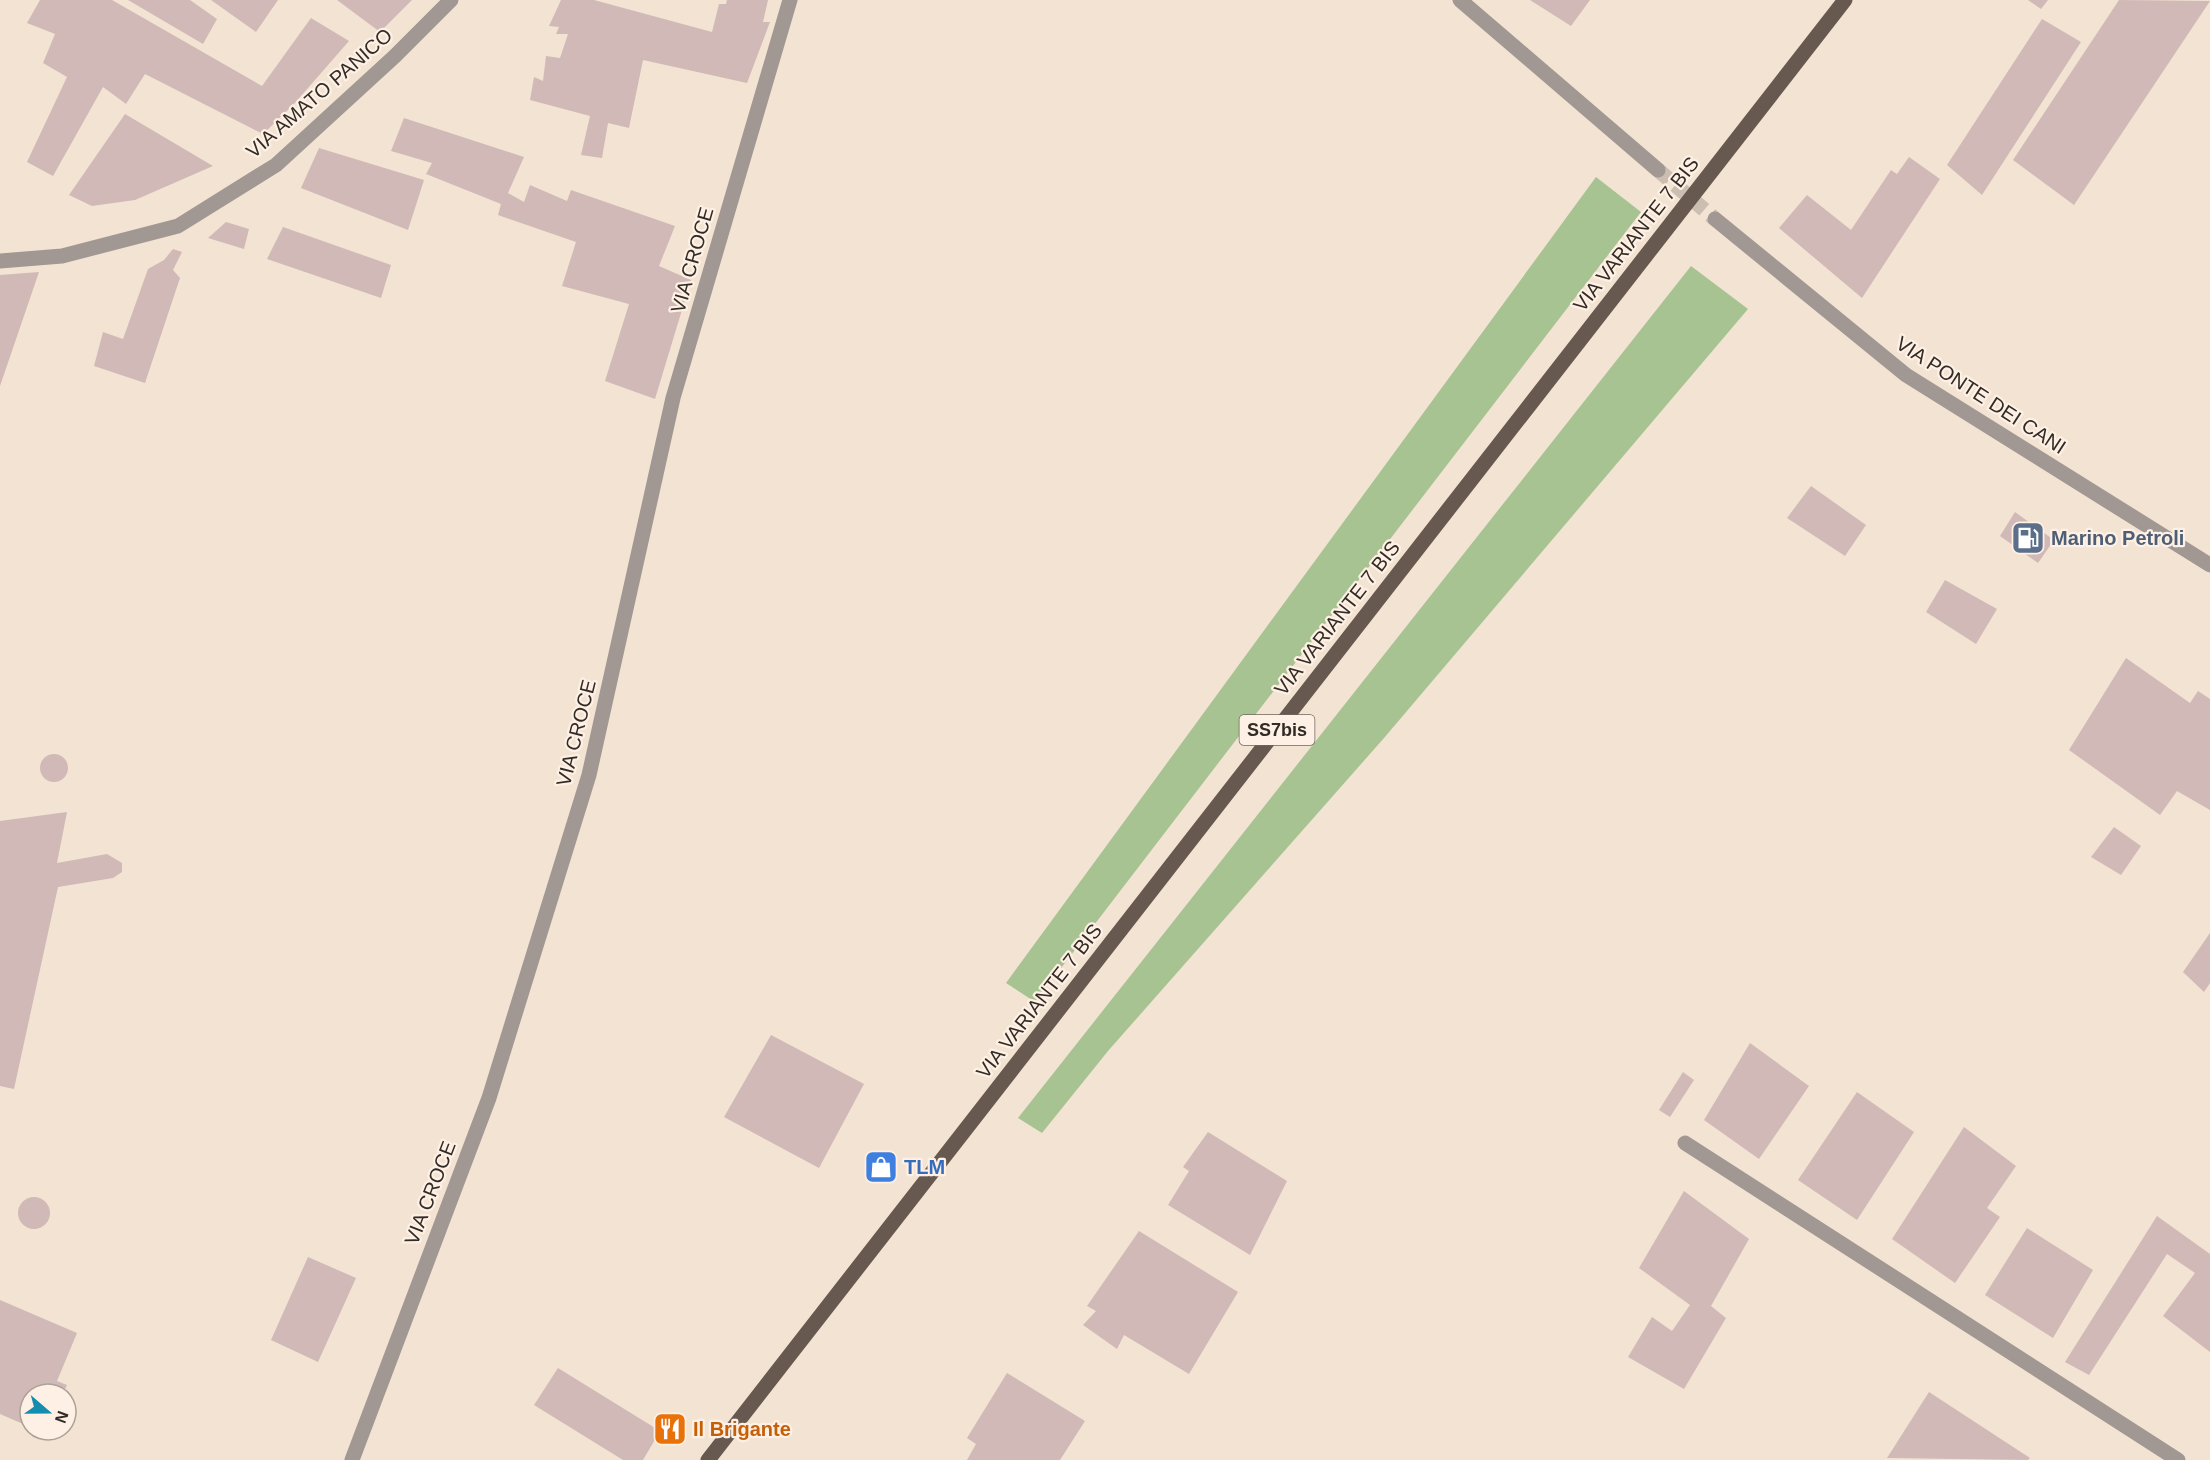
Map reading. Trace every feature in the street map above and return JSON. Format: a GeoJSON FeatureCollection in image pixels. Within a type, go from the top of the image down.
{"type":"FeatureCollection","features":[{"type":"Feature","properties":{"kind":"main road","name":"VIA VARIANTE 7 BIS"},"geometry":{"type":"LineString","coordinates":[[708,1460],[1845,0]]}},
{"type":"Feature","properties":{"kind":"street","name":"VIA AMATO PANICO"},"geometry":{"type":"LineString","coordinates":[[0,261],[62,256],[178,226],[276,165],[395,56],[451,0]]}},
{"type":"Feature","properties":{"kind":"street","name":"VIA CROCE"},"geometry":{"type":"LineString","coordinates":[[352,1460],[489,1098],[589,775],[674,398],[790,0]]}},
{"type":"Feature","properties":{"kind":"street"},"geometry":{"type":"LineString","coordinates":[[1460,0],[1658,170]]}},
{"type":"Feature","properties":{"kind":"street","name":"VIA PONTE DEI CANI"},"geometry":{"type":"LineString","coordinates":[[1714,219],[1906,375],[2210,565]]}},
{"type":"Feature","properties":{"kind":"street"},"geometry":{"type":"LineString","coordinates":[[1685,1143],[2178,1460]]}},
{"type":"Feature","properties":{"kind":"green space"},"geometry":{"type":"Polygon","coordinates":[[[1596,177],[1641,212],[1035,1002],[1006,983],[1596,177]]]}},
{"type":"Feature","properties":{"kind":"green space"},"geometry":{"type":"Polygon","coordinates":[[[1691,266],[1748,309],[1384,738],[1108,1051],[1042,1133],[1018,1118],[1691,266]]]}},
{"type":"Feature","properties":{"kind":"building"},"geometry":{"type":"Polygon","coordinates":[[[40,0],[112,0],[262,86],[311,18],[349,41],[294,104],[263,134],[145,74],[126,104],[103,87],[53,176],[27,162],[67,77],[43,63],[55,34],[27,23],[40,0]]]}},
{"type":"Feature","properties":{"kind":"building"},"geometry":{"type":"Polygon","coordinates":[[[128,0],[190,0],[217,19],[203,44],[128,0]]]}},
{"type":"Feature","properties":{"kind":"building"},"geometry":{"type":"Polygon","coordinates":[[[211,0],[278,0],[256,32],[211,0]]]}},
{"type":"Feature","properties":{"kind":"building"},"geometry":{"type":"Polygon","coordinates":[[[337,0],[412,0],[380,32],[337,0]]]}},
{"type":"Feature","properties":{"kind":"building"},"geometry":{"type":"Polygon","coordinates":[[[561,0],[594,0],[712,32],[719,4],[726,4],[727,0],[768,0],[763,22],[770,22],[747,83],[643,60],[629,128],[608,123],[602,158],[581,155],[590,116],[530,100],[534,77],[543,81],[546,56],[560,58],[568,34],[556,34],[559,27],[549,26],[561,0]]]}},
{"type":"Feature","properties":{"kind":"building"},"geometry":{"type":"Polygon","coordinates":[[[1530,0],[1590,0],[1571,26],[1530,0]]]}},
{"type":"Feature","properties":{"kind":"building"},"geometry":{"type":"Polygon","coordinates":[[[2028,0],[2048,0],[2041,9],[2028,0]]]}},
{"type":"Feature","properties":{"kind":"building"},"geometry":{"type":"Polygon","coordinates":[[[2119,0],[2210,1],[2074,205],[2013,160],[2119,0]]]}},
{"type":"Feature","properties":{"kind":"building"},"geometry":{"type":"Polygon","coordinates":[[[2042,19],[2081,42],[1982,195],[1947,165],[2042,19]]]}},
{"type":"Feature","properties":{"kind":"building"},"geometry":{"type":"Polygon","coordinates":[[[125,114],[213,166],[135,200],[92,206],[69,195],[125,114]]]}},
{"type":"Feature","properties":{"kind":"building"},"geometry":{"type":"Polygon","coordinates":[[[404,118],[524,157],[508,193],[524,202],[530,185],[567,201],[571,190],[675,226],[659,266],[691,280],[655,399],[605,381],[629,304],[562,286],[576,242],[498,215],[501,204],[426,174],[432,163],[391,151],[404,118]]]}},
{"type":"Feature","properties":{"kind":"building"},"geometry":{"type":"Polygon","coordinates":[[[319,148],[424,180],[408,230],[301,188],[319,148]]]}},
{"type":"Feature","properties":{"kind":"building"},"geometry":{"type":"Polygon","coordinates":[[[1909,157],[1940,179],[1862,298],[1779,228],[1807,195],[1851,230],[1891,170],[1897,174],[1909,157]]]}},
{"type":"Feature","properties":{"kind":"building"},"geometry":{"type":"Polygon","coordinates":[[[226,222],[249,229],[244,249],[208,238],[226,222]]]}},
{"type":"Feature","properties":{"kind":"building"},"geometry":{"type":"Polygon","coordinates":[[[283,227],[391,265],[381,298],[267,259],[283,227]]]}},
{"type":"Feature","properties":{"kind":"building"},"geometry":{"type":"Polygon","coordinates":[[[173,249],[182,252],[173,270],[180,278],[145,383],[94,366],[103,332],[123,339],[148,269],[164,260],[173,249]]]}},
{"type":"Feature","properties":{"kind":"building"},"geometry":{"type":"Polygon","coordinates":[[[39,272],[0,386],[0,275],[39,272]]]}},
{"type":"Feature","properties":{"kind":"building"},"geometry":{"type":"Polygon","coordinates":[[[1811,486],[1866,525],[1845,556],[1787,518],[1811,486]]]}},
{"type":"Feature","properties":{"kind":"building"},"geometry":{"type":"Polygon","coordinates":[[[2015,512],[2054,540],[2038,563],[2000,536],[2015,512]]]}},
{"type":"Feature","properties":{"kind":"building"},"geometry":{"type":"Polygon","coordinates":[[[1945,580],[1997,609],[1976,644],[1926,612],[1945,580]]]}},
{"type":"Feature","properties":{"kind":"building"},"geometry":{"type":"Polygon","coordinates":[[[2126,658],[2190,703],[2198,691],[2210,699],[2210,810],[2177,791],[2160,815],[2069,750],[2126,658]]]}},
{"type":"Feature","properties":{"kind":"building"},"geometry":{"type":"Polygon","coordinates":[[[54,754],[64,758],[68,768],[64,778],[54,782],[44,778],[40,768],[44,758],[54,754]]]}},
{"type":"Feature","properties":{"kind":"building"},"geometry":{"type":"Polygon","coordinates":[[[67,812],[57,863],[107,854],[122,863],[122,872],[113,878],[58,887],[14,1089],[0,1086],[0,821],[67,812]]]}},
{"type":"Feature","properties":{"kind":"building"},"geometry":{"type":"Polygon","coordinates":[[[2114,827],[2141,846],[2121,875],[2091,857],[2114,827]]]}},
{"type":"Feature","properties":{"kind":"building"},"geometry":{"type":"Polygon","coordinates":[[[2210,933],[2210,983],[2204,992],[2183,972],[2210,933]]]}},
{"type":"Feature","properties":{"kind":"building"},"geometry":{"type":"Polygon","coordinates":[[[771,1035],[864,1084],[819,1168],[724,1117],[771,1035]]]}},
{"type":"Feature","properties":{"kind":"building"},"geometry":{"type":"Polygon","coordinates":[[[1750,1043],[1809,1086],[1759,1159],[1704,1120],[1750,1043]]]}},
{"type":"Feature","properties":{"kind":"building"},"geometry":{"type":"Polygon","coordinates":[[[1683,1072],[1694,1080],[1670,1117],[1659,1110],[1683,1072]]]}},
{"type":"Feature","properties":{"kind":"building"},"geometry":{"type":"Polygon","coordinates":[[[1857,1092],[1914,1132],[1857,1220],[1798,1180],[1857,1092]]]}},
{"type":"Feature","properties":{"kind":"building"},"geometry":{"type":"Polygon","coordinates":[[[1964,1127],[2016,1166],[1987,1208],[2000,1217],[1955,1283],[1892,1239],[1964,1127]]]}},
{"type":"Feature","properties":{"kind":"building"},"geometry":{"type":"Polygon","coordinates":[[[1208,1132],[1287,1181],[1250,1255],[1168,1205],[1189,1171],[1183,1167],[1208,1132]]]}},
{"type":"Feature","properties":{"kind":"building"},"geometry":{"type":"Polygon","coordinates":[[[1684,1191],[1749,1239],[1711,1306],[1726,1318],[1684,1389],[1628,1357],[1652,1317],[1672,1331],[1690,1305],[1639,1268],[1684,1191]]]}},
{"type":"Feature","properties":{"kind":"building"},"geometry":{"type":"Polygon","coordinates":[[[34,1197],[45,1202],[50,1213],[45,1224],[34,1229],[23,1224],[18,1213],[23,1202],[34,1197]]]}},
{"type":"Feature","properties":{"kind":"building"},"geometry":{"type":"Polygon","coordinates":[[[2157,1216],[2210,1254],[2210,1352],[2163,1316],[2195,1273],[2167,1254],[2089,1375],[2065,1362],[2157,1216]]]}},
{"type":"Feature","properties":{"kind":"building"},"geometry":{"type":"Polygon","coordinates":[[[2027,1228],[2093,1270],[2053,1338],[1985,1295],[2027,1228]]]}},
{"type":"Feature","properties":{"kind":"building"},"geometry":{"type":"Polygon","coordinates":[[[1139,1231],[1238,1292],[1189,1374],[1124,1335],[1117,1349],[1083,1325],[1096,1311],[1087,1306],[1139,1231]]]}},
{"type":"Feature","properties":{"kind":"building"},"geometry":{"type":"Polygon","coordinates":[[[308,1257],[356,1278],[318,1362],[271,1340],[308,1257]]]}},
{"type":"Feature","properties":{"kind":"building"},"geometry":{"type":"Polygon","coordinates":[[[0,1300],[77,1333],[57,1381],[60,1382],[18,1382],[18,1422],[0,1414],[0,1300]]]}},
{"type":"Feature","properties":{"kind":"building"},"geometry":{"type":"Polygon","coordinates":[[[558,1368],[660,1431],[643,1460],[623,1460],[534,1405],[558,1368]]]}},
{"type":"Feature","properties":{"kind":"building"},"geometry":{"type":"Polygon","coordinates":[[[1007,1373],[1085,1421],[1060,1460],[967,1460],[976,1444],[967,1438],[1007,1373]]]}},
{"type":"Feature","properties":{"kind":"building"},"geometry":{"type":"Polygon","coordinates":[[[1929,1392],[2030,1458],[2028,1460],[1887,1458],[1929,1392]]]}},
{"type":"Feature","properties":{"kind":"tunnel"},"geometry":{"type":"LineString","coordinates":[[1658,170],[1715,219]]}},
{"type":"Feature","properties":{"kind":"place","name":"Marino Petroli"},"geometry":{"type":"Point","coordinates":[2028,538]}},
{"type":"Feature","properties":{"kind":"place","name":"TLM"},"geometry":{"type":"Point","coordinates":[881,1167]}},
{"type":"Feature","properties":{"kind":"place","name":"Il Brigante"},"geometry":{"type":"Point","coordinates":[670,1429]}}]}
